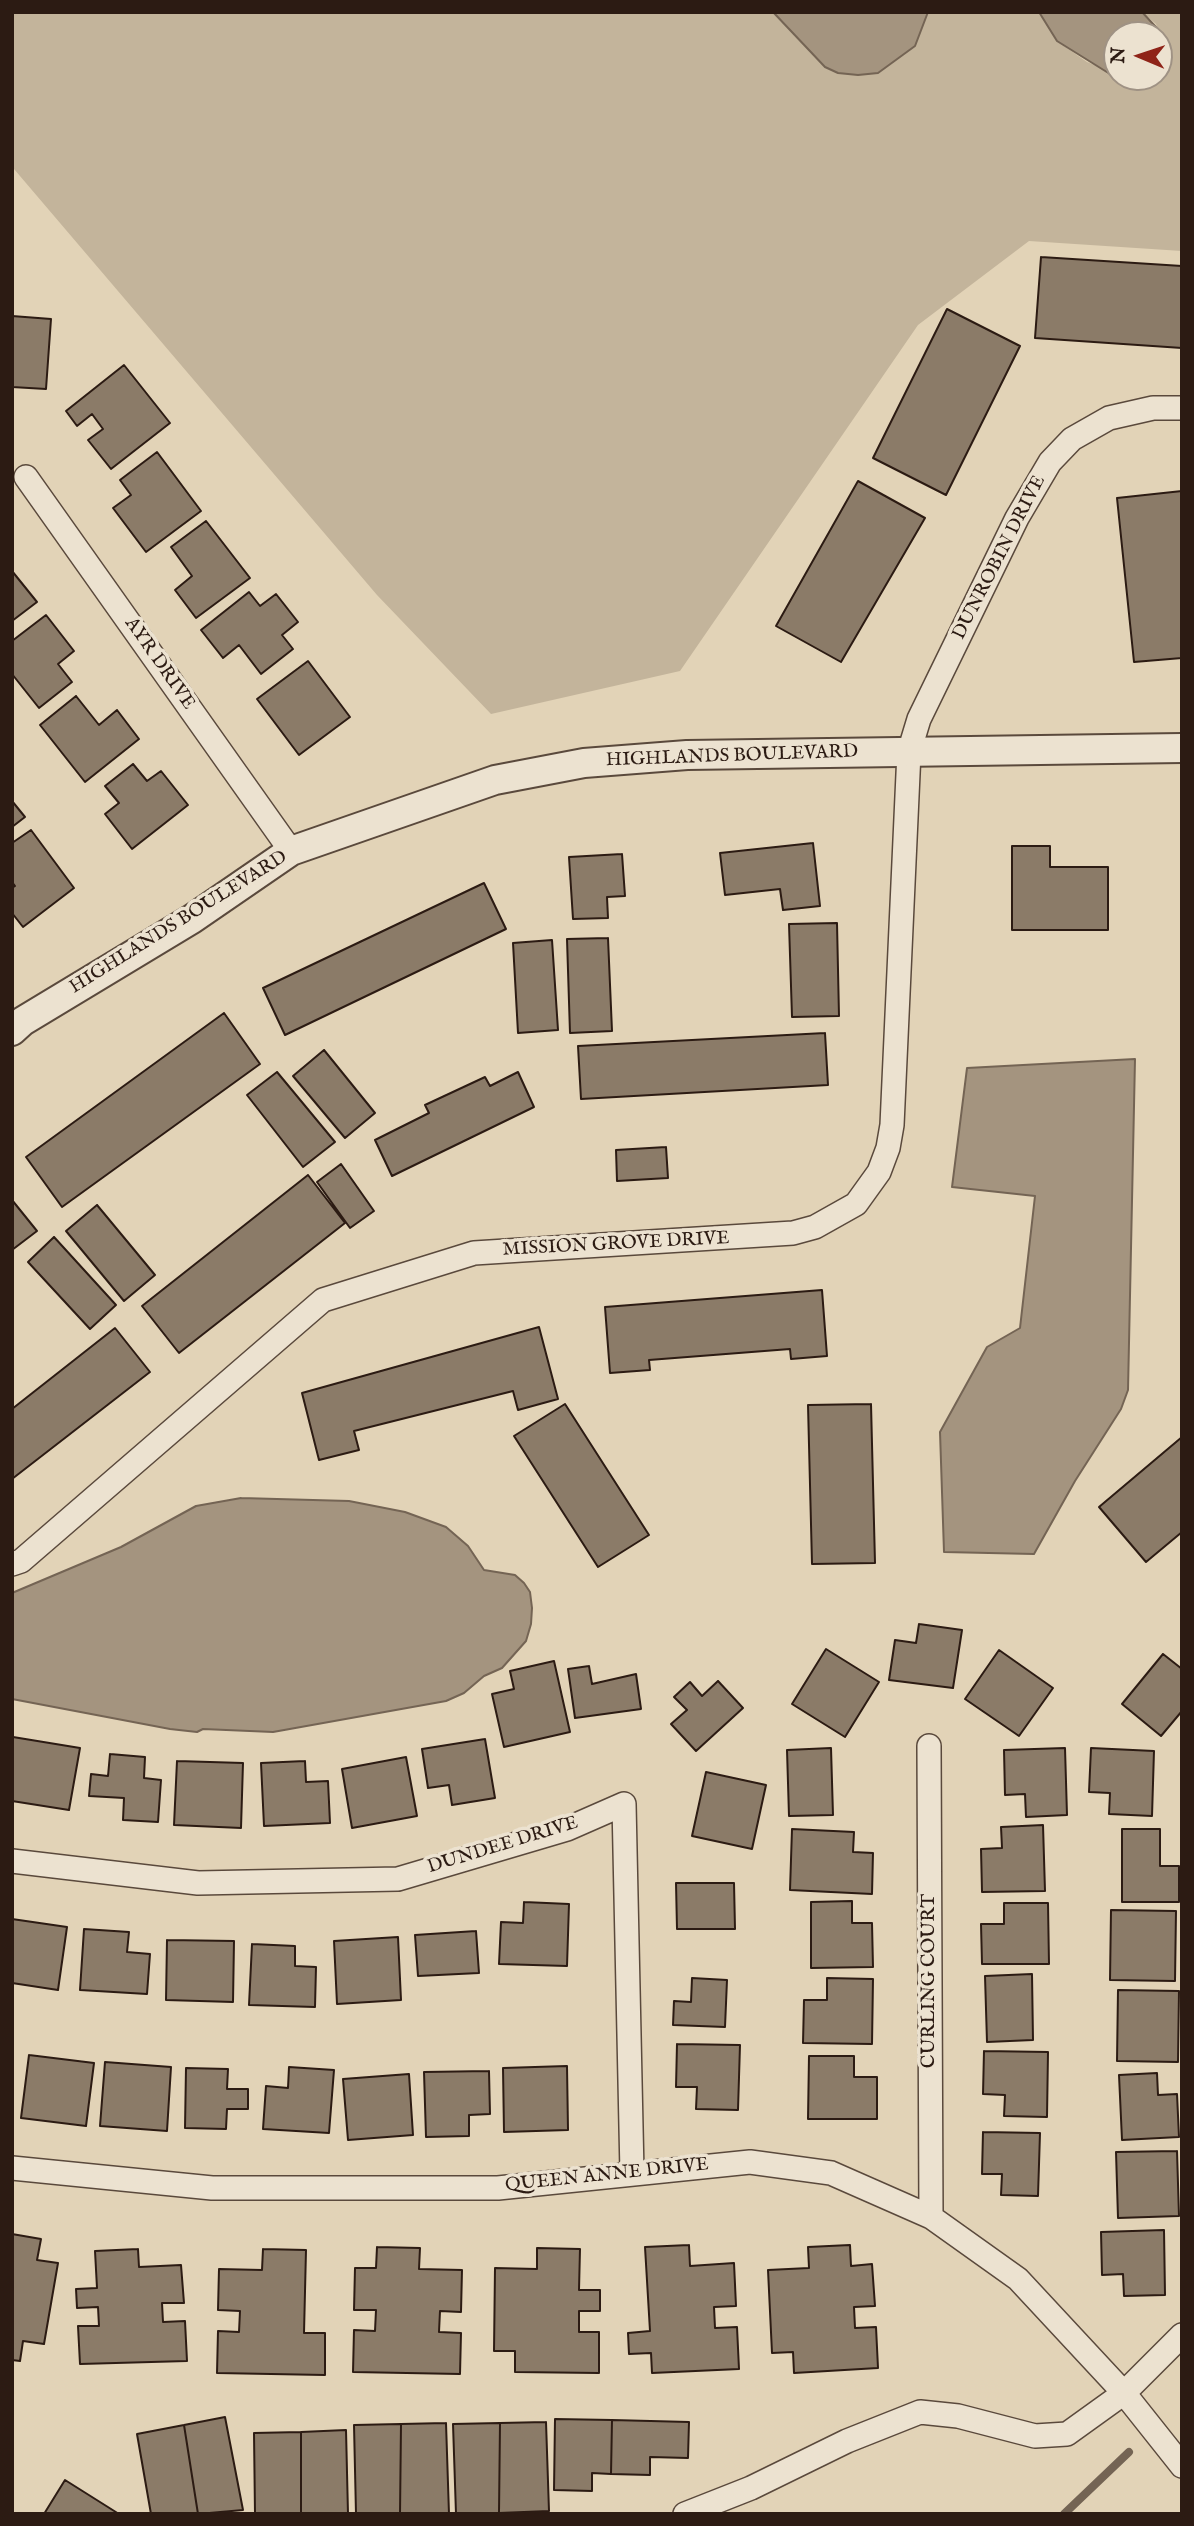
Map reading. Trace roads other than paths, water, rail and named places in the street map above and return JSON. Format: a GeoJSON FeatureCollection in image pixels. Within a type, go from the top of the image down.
{"type":"FeatureCollection","features":[{"type":"Feature","properties":{"kind":"street","name":"DUNROBIN DRIVE"},"geometry":{"type":"LineString","coordinates":[[909,752],[919,719],[937,681],[1017,518],[1050,462],[1072,439],[1109,418],[1153,408],[1182,408]]}},
{"type":"Feature","properties":{"kind":"street","name":"AYR DRIVE"},"geometry":{"type":"LineString","coordinates":[[26,477],[292,851]]}},
{"type":"Feature","properties":{"kind":"street","name":"HIGHLANDS BOULEVARD"},"geometry":{"type":"LineString","coordinates":[[16,1019],[191,919],[292,851],[459,790],[495,780],[584,763],[687,755],[1182,748]]}},
{"type":"Feature","properties":{"kind":"street","name":"MISSION GROVE DRIVE"},"geometry":{"type":"LineString","coordinates":[[12,1564],[20,1561],[323,1300],[474,1253],[793,1233],[815,1227],[856,1203],[879,1172],[888,1148],[892,1125],[909,752]]}},
{"type":"Feature","properties":{"kind":"street","name":"CURLING COURT"},"geometry":{"type":"LineString","coordinates":[[929,1746],[931,2217]]}},
{"type":"Feature","properties":{"kind":"street","name":"DUNDEE DRIVE"},"geometry":{"type":"LineString","coordinates":[[12,1861],[198,1883],[398,1879],[567,1829],[624,1804],[632,2173]]}},
{"type":"Feature","properties":{"kind":"street","name":"QUEEN ANNE DRIVE"},"geometry":{"type":"LineString","coordinates":[[12,2168],[212,2188],[498,2188],[750,2162],[831,2173],[931,2217],[1018,2279],[1124,2393],[1182,2466]]}},
{"type":"Feature","properties":{"kind":"street"},"geometry":{"type":"LineString","coordinates":[[685,2514],[751,2488],[819,2454],[920,2412],[939,2413],[1035,2437],[1051,2437],[1082,2426],[1124,2393],[1182,2336]]}},
{"type":"Feature","properties":{"kind":"waterway"},"geometry":{"type":"LineString","coordinates":[[1064,2514],[1129,2452]]}}]}
